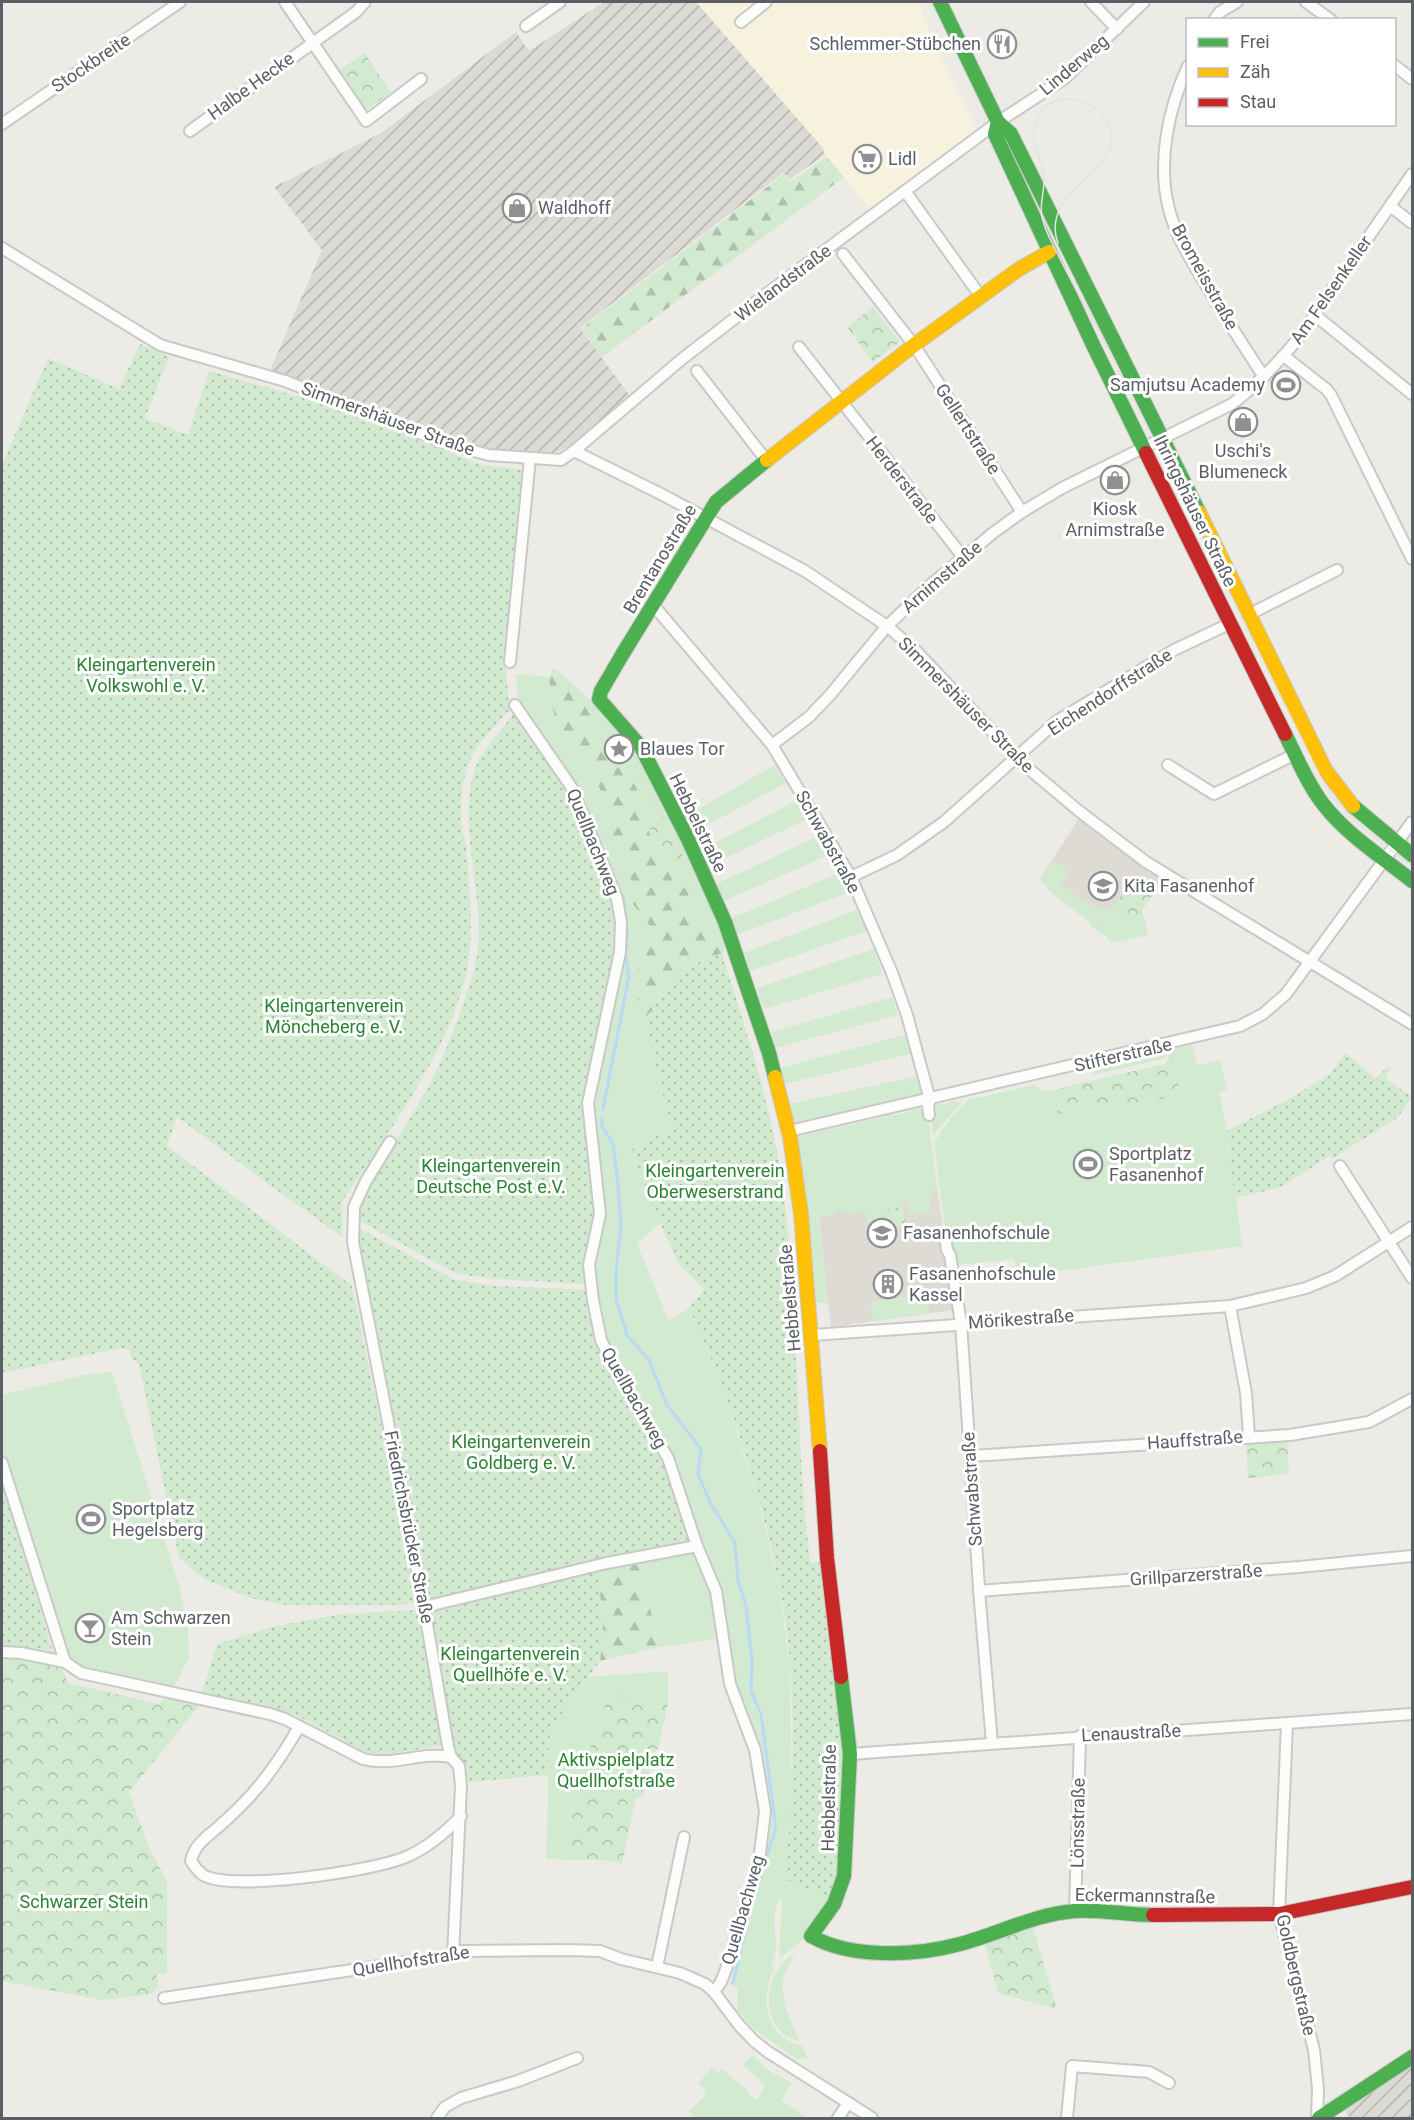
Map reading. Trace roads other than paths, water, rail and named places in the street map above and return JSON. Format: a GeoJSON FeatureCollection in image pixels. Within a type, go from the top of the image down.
{"type":"FeatureCollection","features":[{"type":"Feature","properties":{"kind":"street","name":"Stockbreite"},"geometry":{"type":"LineString","coordinates":[[2,124],[180,2]]}},
{"type":"Feature","properties":{"kind":"street","name":"Halbe Hecke"},"geometry":{"type":"LineString","coordinates":[[285,2],[366,121],[421,79]]}},
{"type":"Feature","properties":{"kind":"street"},"geometry":{"type":"LineString","coordinates":[[313,42],[356,12],[365,2]]}},
{"type":"Feature","properties":{"kind":"street"},"geometry":{"type":"LineString","coordinates":[[526,26],[560,2]]}},
{"type":"Feature","properties":{"kind":"street"},"geometry":{"type":"LineString","coordinates":[[741,22],[766,2]]}},
{"type":"Feature","properties":{"kind":"street","name":"Ihringshäuser Straße"},"geometry":{"type":"LineString","coordinates":[[939,2],[998,122],[1011,134],[1305,732],[1338,790],[1366,820],[1413,855]]}},
{"type":"Feature","properties":{"kind":"street"},"geometry":{"type":"LineString","coordinates":[[1090,2],[1117,29]]}},
{"type":"Feature","properties":{"kind":"street","name":"Linderweg"},"geometry":{"type":"LineString","coordinates":[[998,122],[1064,79],[1144,2]]}},
{"type":"Feature","properties":{"kind":"street"},"geometry":{"type":"LineString","coordinates":[[1216,18],[1220,12],[1236,2]]}},
{"type":"Feature","properties":{"kind":"street"},"geometry":{"type":"LineString","coordinates":[[1306,2],[1328,18]]}},
{"type":"Feature","properties":{"kind":"street","name":"Halbe Hecke"},"geometry":{"type":"LineString","coordinates":[[190,131],[313,42]]}},
{"type":"Feature","properties":{"kind":"street"},"geometry":{"type":"LineString","coordinates":[[1396,67],[1413,79]]}},
{"type":"Feature","properties":{"kind":"street","name":"Bromeisstraße"},"geometry":{"type":"LineString","coordinates":[[1186,72],[1171,116],[1163,168],[1170,212],[1189,255],[1264,377]]}},
{"type":"Feature","properties":{"kind":"street","name":"Ihringshäuser Straße"},"geometry":{"type":"LineString","coordinates":[[998,122],[995,134],[1048,252],[1295,754],[1323,804],[1341,825],[1413,881]]}},
{"type":"Feature","properties":{"kind":"street","name":"Wielandstraße"},"geometry":{"type":"LineString","coordinates":[[574,452],[682,359],[998,122]]}},
{"type":"Feature","properties":{"kind":"street","name":"Am Felsenkeller"},"geometry":{"type":"LineString","coordinates":[[1144,448],[1232,404],[1264,377],[1284,356],[1315,315],[1413,174]]}},
{"type":"Feature","properties":{"kind":"street"},"geometry":{"type":"LineString","coordinates":[[905,191],[981,297]]}},
{"type":"Feature","properties":{"kind":"street"},"geometry":{"type":"LineString","coordinates":[[1390,206],[1413,223]]}},
{"type":"Feature","properties":{"kind":"street","name":"Simmershäuser Straße"},"geometry":{"type":"LineString","coordinates":[[2,248],[159,345],[285,381],[448,444],[489,455],[561,460],[574,452],[661,494],[805,571],[887,626],[916,651],[1017,759],[1079,811],[1146,862],[1413,1024]]}},
{"type":"Feature","properties":{"kind":"street","name":"Brentanostraße"},"geometry":{"type":"LineString","coordinates":[[601,691],[716,502],[766,460],[915,345],[1020,269],[1048,252]]}},
{"type":"Feature","properties":{"kind":"street"},"geometry":{"type":"LineString","coordinates":[[843,254],[915,345]]}},
{"type":"Feature","properties":{"kind":"street"},"geometry":{"type":"LineString","coordinates":[[1315,315],[1413,394]]}},
{"type":"Feature","properties":{"kind":"street","name":"Gellertstraße"},"geometry":{"type":"LineString","coordinates":[[915,345],[1022,512]]}},
{"type":"Feature","properties":{"kind":"street"},"geometry":{"type":"LineString","coordinates":[[799,346],[842,403]]}},
{"type":"Feature","properties":{"kind":"street"},"geometry":{"type":"LineString","coordinates":[[1284,356],[1331,395],[1413,559]]}},
{"type":"Feature","properties":{"kind":"street"},"geometry":{"type":"LineString","coordinates":[[697,370],[766,460]]}},
{"type":"Feature","properties":{"kind":"street","name":"Herderstraße"},"geometry":{"type":"LineString","coordinates":[[842,403],[963,557]]}},
{"type":"Feature","properties":{"kind":"street","name":"Arnimstraße"},"geometry":{"type":"LineString","coordinates":[[772,745],[823,703],[887,626],[963,557],[1022,512],[1062,488],[1144,448]]}},
{"type":"Feature","properties":{"kind":"street"},"geometry":{"type":"LineString","coordinates":[[510,662],[530,458]]}},
{"type":"Feature","properties":{"kind":"street"},"geometry":{"type":"LineString","coordinates":[[1248,615],[1337,570]]}},
{"type":"Feature","properties":{"kind":"street","name":"Schwabstraße"},"geometry":{"type":"LineString","coordinates":[[654,606],[772,745],[850,877],[892,973],[907,1015],[930,1100],[929,1115]]}},
{"type":"Feature","properties":{"kind":"street","name":"Eichendorffstraße"},"geometry":{"type":"LineString","coordinates":[[850,877],[897,855],[944,822],[1057,721],[1174,650],[1231,623]]}},
{"type":"Feature","properties":{"kind":"street","name":"Hebbelstraße"},"geometry":{"type":"LineString","coordinates":[[601,691],[599,699],[641,747],[687,837],[725,922],[769,1053],[789,1131],[801,1214],[812,1335],[827,1558],[850,1754],[844,1876],[834,1904],[810,1936]]}},
{"type":"Feature","properties":{"kind":"street","name":"Quellbachweg"},"geometry":{"type":"LineString","coordinates":[[515,705],[572,788],[617,899],[621,922],[620,952],[588,1103],[600,1214],[589,1265],[593,1300],[601,1340],[618,1375],[668,1458],[697,1546],[716,1591],[730,1684],[755,1750],[765,1811],[759,1862],[726,1969],[714,1992]]}},
{"type":"Feature","properties":{"kind":"street"},"geometry":{"type":"LineString","coordinates":[[1168,765],[1214,794],[1295,754]]}},
{"type":"Feature","properties":{"kind":"street","name":"Stifterstraße"},"geometry":{"type":"LineString","coordinates":[[789,1131],[1240,1026],[1263,1014],[1286,994],[1413,822]]}},
{"type":"Feature","properties":{"kind":"street","name":"Friedrichsbrücker Straße"},"geometry":{"type":"LineString","coordinates":[[390,1142],[366,1181],[354,1207],[353,1242],[451,1757],[459,1766],[461,1816],[453,1955]]}},
{"type":"Feature","properties":{"kind":"street"},"geometry":{"type":"LineString","coordinates":[[1340,1166],[1413,1278]]}},
{"type":"Feature","properties":{"kind":"street","name":"Mörikestraße"},"geometry":{"type":"LineString","coordinates":[[812,1335],[1230,1306],[1306,1288],[1335,1276],[1413,1227]]}},
{"type":"Feature","properties":{"kind":"street","name":"Schwabstraße"},"geometry":{"type":"LineString","coordinates":[[945,1237],[952,1262],[961,1323],[979,1592],[992,1743]]}},
{"type":"Feature","properties":{"kind":"street"},"geometry":{"type":"LineString","coordinates":[[1230,1306],[1246,1393],[1249,1436]]}},
{"type":"Feature","properties":{"kind":"street","name":"Hauffstraße"},"geometry":{"type":"LineString","coordinates":[[970,1456],[1290,1435],[1369,1422],[1413,1399]]}},
{"type":"Feature","properties":{"kind":"street"},"geometry":{"type":"LineString","coordinates":[[2,1463],[61,1661]]}},
{"type":"Feature","properties":{"kind":"street"},"geometry":{"type":"LineString","coordinates":[[424,1607],[607,1563],[697,1546]]}},
{"type":"Feature","properties":{"kind":"street","name":"Grillparzerstraße"},"geometry":{"type":"LineString","coordinates":[[979,1592],[1299,1568],[1413,1556]]}},
{"type":"Feature","properties":{"kind":"street"},"geometry":{"type":"LineString","coordinates":[[2,1652],[21,1653],[61,1661],[81,1673],[270,1714],[363,1759],[375,1762],[441,1755],[451,1757]]}},
{"type":"Feature","properties":{"kind":"street","name":"Lenaustraße"},"geometry":{"type":"LineString","coordinates":[[850,1754],[1413,1714]]}},
{"type":"Feature","properties":{"kind":"street","name":"Goldbergstraße"},"geometry":{"type":"LineString","coordinates":[[1287,1724],[1279,1914],[1314,2050],[1318,2118]]}},
{"type":"Feature","properties":{"kind":"street"},"geometry":{"type":"LineString","coordinates":[[299,1727],[262,1785],[193,1850],[191,1861],[204,1876],[218,1879],[265,1881],[336,1873],[380,1865],[418,1851],[440,1836],[461,1816]]}},
{"type":"Feature","properties":{"kind":"street","name":"Lönsstraße"},"geometry":{"type":"LineString","coordinates":[[1075,1911],[1080,1736]]}},
{"type":"Feature","properties":{"kind":"street"},"geometry":{"type":"LineString","coordinates":[[657,1967],[684,1837]]}},
{"type":"Feature","properties":{"kind":"street","name":"Eckermannstraße"},"geometry":{"type":"LineString","coordinates":[[810,1936],[825,1944],[848,1950],[914,1952],[958,1945],[1037,1919],[1075,1911],[1138,1915],[1279,1914],[1413,1887]]}},
{"type":"Feature","properties":{"kind":"street","name":"Quellhofstraße"},"geometry":{"type":"LineString","coordinates":[[164,1998],[453,1955],[461,1951],[600,1951],[621,1959],[693,1977],[714,1992],[754,2041],[872,2118]]}},
{"type":"Feature","properties":{"kind":"street"},"geometry":{"type":"LineString","coordinates":[[1318,2118],[1413,2057]]}},
{"type":"Feature","properties":{"kind":"street"},"geometry":{"type":"LineString","coordinates":[[437,2118],[445,2107],[461,2098],[518,2081],[577,2058]]}},
{"type":"Feature","properties":{"kind":"street"},"geometry":{"type":"LineString","coordinates":[[1067,2118],[1068,2088],[1072,2066],[1149,2072],[1169,2084]]}},
{"type":"Feature","properties":{"kind":"street"},"geometry":{"type":"LineString","coordinates":[[838,2118],[848,2103]]}},
{"type":"Feature","properties":{"kind":"waterway"},"geometry":{"type":"LineString","coordinates":[[623,896],[628,938]]}},
{"type":"Feature","properties":{"kind":"waterway"},"geometry":{"type":"LineString","coordinates":[[603,1109],[629,976],[625,953],[627,945]]}},
{"type":"Feature","properties":{"kind":"waterway"},"geometry":{"type":"LineString","coordinates":[[602,1119],[602,1126],[613,1144],[618,1184],[621,1225],[616,1272],[616,1299],[627,1335],[649,1360],[667,1405],[701,1449],[698,1474],[710,1502],[735,1543],[738,1580],[746,1606],[752,1661],[751,1691],[761,1714],[775,1831],[752,1904],[733,1983]]}},
{"type":"Feature","properties":{"kind":"tram line"},"geometry":{"type":"LineString","coordinates":[[1058,243],[1055,224],[1060,208],[1106,155],[1111,141],[1109,126],[1102,115],[1092,106],[1069,99],[1058,100],[1048,106],[1039,115],[1034,128],[1035,147],[1044,176],[1041,212],[1047,233],[1114,360],[1325,786],[1354,820],[1412,866]]}},
{"type":"Feature","properties":{"kind":"place","name":"Schlemmer-Stübchen"},"geometry":{"type":"Point","coordinates":[1002,44]}},
{"type":"Feature","properties":{"kind":"place","name":"Lidl"},"geometry":{"type":"Point","coordinates":[867,159]}},
{"type":"Feature","properties":{"kind":"place","name":"Waldhoff"},"geometry":{"type":"Point","coordinates":[517,208]}},
{"type":"Feature","properties":{"kind":"place","name":"Samjutsu Academy"},"geometry":{"type":"Point","coordinates":[1286,385]}},
{"type":"Feature","properties":{"kind":"place","name":"Uschi's Blumeneck"},"geometry":{"type":"Point","coordinates":[1243,422]}},
{"type":"Feature","properties":{"kind":"place","name":"Kiosk Arnimstraße"},"geometry":{"type":"Point","coordinates":[1115,480]}},
{"type":"Feature","properties":{"kind":"place","name":"Blaues Tor"},"geometry":{"type":"Point","coordinates":[619,749]}},
{"type":"Feature","properties":{"kind":"place","name":"Kita Fasanenhof"},"geometry":{"type":"Point","coordinates":[1103,886]}},
{"type":"Feature","properties":{"kind":"place","name":"Sportplatz Fasanenhof"},"geometry":{"type":"Point","coordinates":[1088,1164]}},
{"type":"Feature","properties":{"kind":"place","name":"Fasanenhofschule"},"geometry":{"type":"Point","coordinates":[882,1233]}},
{"type":"Feature","properties":{"kind":"place","name":"Fasanenhofschule Kassel"},"geometry":{"type":"Point","coordinates":[888,1284]}},
{"type":"Feature","properties":{"kind":"place","name":"Sportplatz Hegelsberg"},"geometry":{"type":"Point","coordinates":[91,1519]}},
{"type":"Feature","properties":{"kind":"place","name":"Am Schwarzen Stein"},"geometry":{"type":"Point","coordinates":[90,1628]}},
{"type":"Feature","properties":{"kind":"park label","name":"Kleingartenverein Volkswohl e. V."},"geometry":{"type":"Point","coordinates":[146,675]}},
{"type":"Feature","properties":{"kind":"park label","name":"Kleingartenverein Möncheberg e. V."},"geometry":{"type":"Point","coordinates":[334,1016]}},
{"type":"Feature","properties":{"kind":"park label","name":"Kleingartenverein Deutsche Post e.V."},"geometry":{"type":"Point","coordinates":[491,1176]}},
{"type":"Feature","properties":{"kind":"park label","name":"Kleingartenverein Oberweserstrand"},"geometry":{"type":"Point","coordinates":[715,1181]}},
{"type":"Feature","properties":{"kind":"park label","name":"Kleingartenverein Goldberg e. V."},"geometry":{"type":"Point","coordinates":[521,1452]}},
{"type":"Feature","properties":{"kind":"park label","name":"Kleingartenverein Quellhöfe e. V."},"geometry":{"type":"Point","coordinates":[510,1664]}},
{"type":"Feature","properties":{"kind":"park label","name":"Aktivspielplatz Quellhofstraße"},"geometry":{"type":"Point","coordinates":[616,1770]}},
{"type":"Feature","properties":{"kind":"park label","name":"Schwarzer Stein"},"geometry":{"type":"Point","coordinates":[84,1902]}}]}
